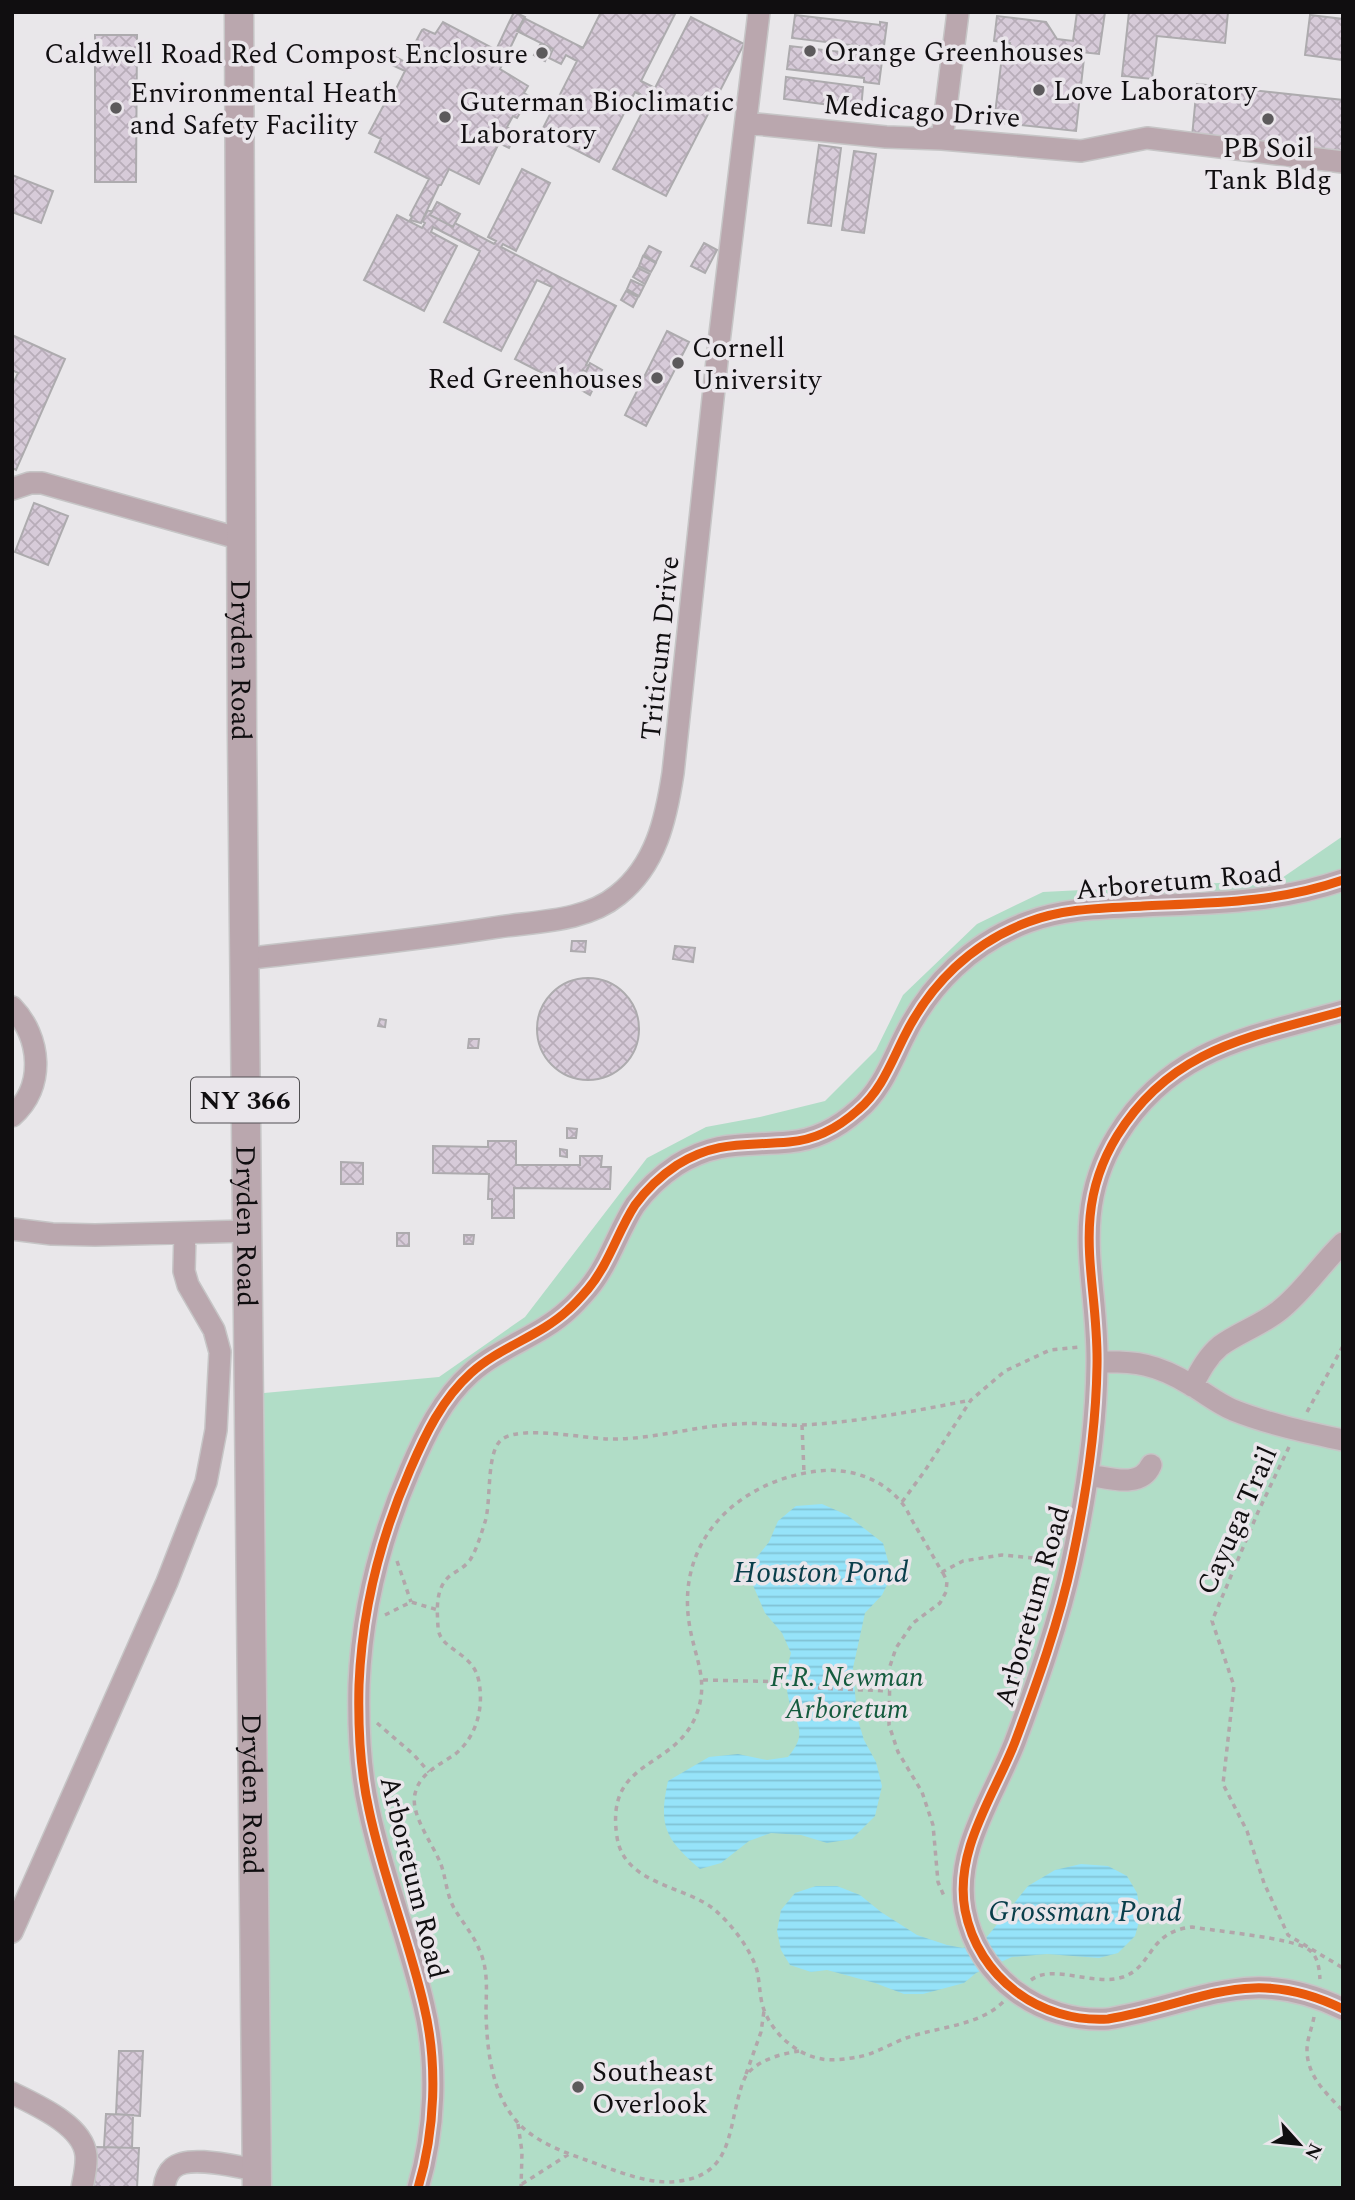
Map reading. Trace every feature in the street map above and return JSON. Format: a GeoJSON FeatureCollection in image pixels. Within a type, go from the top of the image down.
{"type":"FeatureCollection","features":[{"type":"Feature","properties":{"kind":"main road","name":"Dryden Road"},"geometry":{"type":"LineString","coordinates":[[239,12],[244,958],[257,2179]]}},
{"type":"Feature","properties":{"kind":"street","name":"Triticum Drive"},"geometry":{"type":"LineString","coordinates":[[244,958],[450,935],[575,915],[617,897],[644,868],[664,823],[673,773],[719,342],[759,12]]}},
{"type":"Feature","properties":{"kind":"street"},"geometry":{"type":"LineString","coordinates":[[942,139],[958,12]]}},
{"type":"Feature","properties":{"kind":"street","name":"Medicago Drive"},"geometry":{"type":"LineString","coordinates":[[746,123],[886,137],[1081,151],[1147,138],[1343,162]]}},
{"type":"Feature","properties":{"kind":"street"},"geometry":{"type":"LineString","coordinates":[[12,489],[30,483],[42,483],[241,539]]}},
{"type":"Feature","properties":{"kind":"street","name":"Arboretum Road"},"geometry":{"type":"LineString","coordinates":[[418,2188],[429,2133],[432,2093],[426,2011],[386,1878],[368,1807],[360,1747],[359,1687],[366,1614],[375,1568],[392,1510],[422,1441],[450,1396],[484,1363],[568,1311],[593,1283],[628,1218],[645,1193],[679,1164],[706,1151],[736,1144],[792,1142],[818,1135],[841,1124],[862,1108],[879,1088],[905,1035],[932,991],[965,958],[984,944],[1048,915],[1085,909],[1274,898],[1343,880]]}},
{"type":"Feature","properties":{"kind":"street"},"geometry":{"type":"LineString","coordinates":[[12,1007],[28,1028],[36,1063],[35,1083],[21,1109],[14,1114]]}},
{"type":"Feature","properties":{"kind":"street","name":"Arboretum Road"},"geometry":{"type":"LineString","coordinates":[[1343,1011],[1209,1052],[1172,1074],[1155,1088],[1126,1122],[1105,1160],[1092,1202],[1088,1245],[1097,1353],[1095,1415],[1089,1475],[1072,1564],[1048,1648],[1013,1746],[973,1836],[965,1872],[965,1910],[971,1932],[982,1955],[1007,1984],[1028,2001],[1054,2013],[1094,2020],[1121,2017],[1240,1987],[1276,1988],[1318,1998],[1343,2008]]}},
{"type":"Feature","properties":{"kind":"street"},"geometry":{"type":"LineString","coordinates":[[12,1229],[84,1235],[247,1231]]}},
{"type":"Feature","properties":{"kind":"street"},"geometry":{"type":"LineString","coordinates":[[12,1932],[167,1582],[195,1514],[212,1455],[220,1352],[214,1330],[187,1284],[184,1271],[185,1233]]}},
{"type":"Feature","properties":{"kind":"street"},"geometry":{"type":"LineString","coordinates":[[1192,1386],[1206,1360],[1219,1347],[1280,1310],[1343,1242]]}},
{"type":"Feature","properties":{"kind":"street"},"geometry":{"type":"LineString","coordinates":[[1097,1353],[1153,1366],[1230,1409],[1253,1418],[1343,1440]]}},
{"type":"Feature","properties":{"kind":"street"},"geometry":{"type":"LineString","coordinates":[[1089,1475],[1139,1479],[1151,1465]]}},
{"type":"Feature","properties":{"kind":"street"},"geometry":{"type":"LineString","coordinates":[[12,2093],[41,2108],[77,2134],[86,2153],[82,2188]]}},
{"type":"Feature","properties":{"kind":"street"},"geometry":{"type":"LineString","coordinates":[[163,2188],[170,2170],[189,2161],[257,2179]]}},
{"type":"Feature","properties":{"kind":"path"},"geometry":{"type":"LineString","coordinates":[[901,1502],[971,1400],[1004,1371],[1050,1350],[1097,1353]]}},
{"type":"Feature","properties":{"kind":"path"},"geometry":{"type":"LineString","coordinates":[[521,2186],[522,2152],[517,2122],[497,2086],[491,2066],[484,1960],[451,1904],[441,1865],[415,1806],[417,1788],[429,1772],[465,1745],[477,1722],[481,1696],[478,1675],[460,1651],[441,1639],[438,1631],[439,1591],[443,1582],[471,1558],[488,1510],[494,1448],[500,1440],[519,1433],[621,1439],[737,1423],[802,1425],[905,1413],[971,1400]]}},
{"type":"Feature","properties":{"kind":"path"},"geometry":{"type":"LineString","coordinates":[[802,1425],[804,1473]]}},
{"type":"Feature","properties":{"kind":"path"},"geometry":{"type":"LineString","coordinates":[[965,1910],[944,1897],[939,1882],[933,1825],[922,1792],[898,1752],[889,1725],[890,1666],[896,1648],[912,1623],[940,1603],[946,1592],[947,1581],[943,1572],[901,1502],[882,1486],[846,1471],[818,1470],[762,1486],[741,1498],[719,1518],[701,1545],[692,1572],[687,1598],[689,1624],[703,1680],[694,1719],[683,1736],[636,1771],[622,1787],[616,1810],[617,1839],[628,1861],[650,1880],[714,1909],[738,1935],[756,1967],[764,2009],[775,2029],[799,2051],[823,2059],[860,2057],[924,2031],[969,2021],[994,2011],[1007,1984],[1042,1973],[1094,1980],[1111,1980],[1127,1975],[1166,1934],[1178,1928],[1192,1927],[1298,1944],[1314,1954],[1320,1971],[1318,1998],[1307,2048],[1309,2066],[1317,2083],[1343,2111]]}},
{"type":"Feature","properties":{"kind":"path"},"geometry":{"type":"LineString","coordinates":[[381,1549],[391,1553],[399,1565],[411,1602]]}},
{"type":"Feature","properties":{"kind":"path"},"geometry":{"type":"LineString","coordinates":[[943,1572],[963,1561],[1003,1555],[1043,1558],[1072,1564]]}},
{"type":"Feature","properties":{"kind":"path"},"geometry":{"type":"LineString","coordinates":[[366,1614],[381,1618],[411,1602],[438,1610]]}},
{"type":"Feature","properties":{"kind":"path"},"geometry":{"type":"LineString","coordinates":[[703,1680],[793,1682],[793,1687],[889,1691]]}},
{"type":"Feature","properties":{"kind":"path"},"geometry":{"type":"LineString","coordinates":[[360,1716],[371,1717],[429,1772]]}},
{"type":"Feature","properties":{"kind":"path"},"geometry":{"type":"LineString","coordinates":[[517,2122],[542,2141],[569,2154],[659,2182],[677,2182],[706,2173],[715,2166],[725,2149],[761,2032],[764,2009]]}},
{"type":"Feature","properties":{"kind":"path"},"geometry":{"type":"LineString","coordinates":[[746,2075],[764,2061],[799,2051]]}},
{"type":"Feature","properties":{"kind":"path"},"geometry":{"type":"LineString","coordinates":[[521,2186],[569,2154]]}},
{"type":"Feature","properties":{"kind":"green space","name":"F.R. Newman Arboretum"},"geometry":{"type":"Polygon","coordinates":[[[1343,836],[1343,2188],[272,2188],[264,1393],[439,1377],[525,1317],[647,1158],[706,1127],[825,1101],[876,1050],[903,995],[977,924],[1043,892],[1279,880],[1343,836]]]}},
{"type":"Feature","properties":{"kind":"water","name":"Houston Pond"},"geometry":{"type":"Polygon","coordinates":[[[822,1504],[847,1515],[883,1543],[892,1575],[882,1595],[865,1613],[853,1668],[857,1717],[864,1740],[876,1762],[882,1786],[875,1816],[852,1839],[827,1843],[801,1835],[771,1833],[749,1841],[721,1863],[700,1869],[679,1849],[668,1831],[664,1810],[668,1781],[709,1757],[738,1754],[767,1760],[788,1757],[795,1747],[799,1733],[790,1706],[787,1685],[791,1653],[782,1633],[765,1613],[752,1583],[753,1562],[769,1542],[778,1521],[796,1506],[822,1504]]]}},
{"type":"Feature","properties":{"kind":"water","name":"Grossman Pond"},"geometry":{"type":"Polygon","coordinates":[[[1081,1864],[1108,1866],[1127,1876],[1137,1893],[1141,1915],[1135,1936],[1118,1953],[1099,1958],[1047,1954],[1012,1957],[976,1973],[964,1983],[923,1994],[904,1994],[827,1970],[811,1972],[790,1965],[781,1950],[777,1931],[781,1910],[795,1893],[816,1886],[837,1886],[860,1895],[917,1935],[963,1948],[986,1938],[1028,1886],[1055,1870],[1081,1864]]]}},
{"type":"Feature","properties":{"kind":"building","name":"Guterman Bioclimatic Laboratory"},"geometry":{"type":"Polygon","coordinates":[[[514,12],[525,17],[500,69],[528,86],[524,93],[529,96],[526,101],[522,98],[516,111],[520,113],[517,118],[513,116],[507,127],[517,132],[509,148],[499,143],[479,184],[449,169],[421,223],[410,220],[410,215],[429,179],[375,152],[381,139],[369,133],[388,97],[376,91],[380,84],[395,91],[405,71],[390,64],[394,56],[405,62],[422,30],[435,34],[443,22],[496,50],[514,12]]]}},
{"type":"Feature","properties":{"kind":"building"},"geometry":{"type":"Polygon","coordinates":[[[601,12],[676,12],[641,81],[655,88],[691,17],[744,44],[666,196],[613,169],[649,99],[635,92],[599,162],[541,132],[577,61],[566,55],[561,64],[549,58],[553,49],[517,31],[524,18],[583,48],[601,12]]]}},
{"type":"Feature","properties":{"kind":"building","name":"Love Laboratory"},"geometry":{"type":"Polygon","coordinates":[[[1077,12],[1105,12],[1099,54],[1081,52],[1080,57],[1084,58],[1076,131],[994,122],[1003,48],[1009,49],[1010,43],[994,41],[997,16],[1046,22],[1057,39],[1073,41],[1077,12]]]}},
{"type":"Feature","properties":{"kind":"building"},"geometry":{"type":"Polygon","coordinates":[[[1129,12],[1228,12],[1225,43],[1157,36],[1152,79],[1122,76],[1129,12]]]}},
{"type":"Feature","properties":{"kind":"building","name":"Orange Greenhouses"},"geometry":{"type":"Polygon","coordinates":[[[795,15],[880,25],[880,22],[887,23],[879,84],[864,82],[864,78],[787,69],[790,46],[867,55],[868,47],[792,38],[795,15]]]}},
{"type":"Feature","properties":{"kind":"building"},"geometry":{"type":"Polygon","coordinates":[[[1310,15],[1343,19],[1343,60],[1305,55],[1310,15]]]}},
{"type":"Feature","properties":{"kind":"building","name":"Environmental Heath and Safety Facility"},"geometry":{"type":"Polygon","coordinates":[[[95,35],[137,35],[136,182],[95,182],[95,35]]]}},
{"type":"Feature","properties":{"kind":"building","name":"Caldwell Road Red Compost Enclosure"},"geometry":{"type":"Polygon","coordinates":[[[540,45],[550,50],[545,61],[534,55],[540,45]]]}},
{"type":"Feature","properties":{"kind":"building","name":"Orange Greenhouses"},"geometry":{"type":"Polygon","coordinates":[[[786,77],[863,87],[861,109],[784,99],[786,77]]]}},
{"type":"Feature","properties":{"kind":"building","name":"PB Soil Tank Bldg"},"geometry":{"type":"Polygon","coordinates":[[[1197,84],[1343,100],[1343,154],[1192,137],[1197,84]]]}},
{"type":"Feature","properties":{"kind":"building","name":"Orange Greenhouses"},"geometry":{"type":"Polygon","coordinates":[[[819,145],[841,148],[831,226],[808,223],[819,145]]]}},
{"type":"Feature","properties":{"kind":"building","name":"Orange Greenhouses"},"geometry":{"type":"Polygon","coordinates":[[[854,151],[876,154],[864,233],[842,230],[854,151]]]}},
{"type":"Feature","properties":{"kind":"building"},"geometry":{"type":"Polygon","coordinates":[[[522,169],[550,183],[516,251],[503,244],[501,247],[616,306],[586,365],[589,366],[586,372],[583,370],[573,389],[515,359],[552,287],[537,280],[501,351],[444,322],[480,251],[433,227],[431,232],[457,246],[424,311],[364,280],[397,215],[422,228],[425,223],[422,221],[428,210],[432,212],[430,215],[453,227],[455,223],[494,244],[496,241],[488,237],[522,169]]]}},
{"type":"Feature","properties":{"kind":"building"},"geometry":{"type":"Polygon","coordinates":[[[12,175],[53,191],[41,223],[12,212],[12,175]]]}},
{"type":"Feature","properties":{"kind":"building"},"geometry":{"type":"Polygon","coordinates":[[[437,202],[460,214],[453,227],[430,215],[437,202]]]}},
{"type":"Feature","properties":{"kind":"building"},"geometry":{"type":"Polygon","coordinates":[[[704,243],[717,250],[705,273],[691,266],[704,243]]]}},
{"type":"Feature","properties":{"kind":"building"},"geometry":{"type":"Polygon","coordinates":[[[649,246],[661,252],[656,262],[644,255],[649,246]]]}},
{"type":"Feature","properties":{"kind":"building"},"geometry":{"type":"Polygon","coordinates":[[[649,246],[661,252],[656,262],[644,255],[649,246]]]}},
{"type":"Feature","properties":{"kind":"building"},"geometry":{"type":"Polygon","coordinates":[[[643,256],[656,263],[651,272],[639,266],[643,256]]]}},
{"type":"Feature","properties":{"kind":"building"},"geometry":{"type":"Polygon","coordinates":[[[643,256],[656,263],[651,272],[639,266],[643,256]]]}},
{"type":"Feature","properties":{"kind":"building","name":"Red Greenhouses"},"geometry":{"type":"Polygon","coordinates":[[[638,268],[650,274],[645,284],[633,277],[638,268]]]}},
{"type":"Feature","properties":{"kind":"building","name":"Red Greenhouses"},"geometry":{"type":"Polygon","coordinates":[[[638,268],[650,274],[645,284],[633,277],[638,268]]]}},
{"type":"Feature","properties":{"kind":"building","name":"Red Greenhouses"},"geometry":{"type":"Polygon","coordinates":[[[631,280],[644,286],[639,296],[627,289],[631,280]]]}},
{"type":"Feature","properties":{"kind":"building","name":"Red Greenhouses"},"geometry":{"type":"Polygon","coordinates":[[[631,280],[644,286],[639,296],[627,289],[631,280]]]}},
{"type":"Feature","properties":{"kind":"building","name":"Red Greenhouses"},"geometry":{"type":"Polygon","coordinates":[[[626,291],[638,297],[633,307],[621,300],[626,291]]]}},
{"type":"Feature","properties":{"kind":"building","name":"Red Greenhouses"},"geometry":{"type":"Polygon","coordinates":[[[626,291],[638,297],[633,307],[621,300],[626,291]]]}},
{"type":"Feature","properties":{"kind":"building","name":"Red Greenhouses"},"geometry":{"type":"Polygon","coordinates":[[[667,331],[689,342],[646,426],[625,415],[667,331]]]}},
{"type":"Feature","properties":{"kind":"building"},"geometry":{"type":"Polygon","coordinates":[[[12,335],[65,359],[16,470],[12,468],[12,386],[18,373],[12,370],[12,335]]]}},
{"type":"Feature","properties":{"kind":"building"},"geometry":{"type":"Polygon","coordinates":[[[590,363],[602,370],[590,395],[578,388],[590,363]]]}},
{"type":"Feature","properties":{"kind":"building"},"geometry":{"type":"Polygon","coordinates":[[[34,503],[68,516],[48,565],[15,552],[34,503]]]}},
{"type":"Feature","properties":{"kind":"building"},"geometry":{"type":"Polygon","coordinates":[[[572,941],[586,941],[585,952],[571,951],[572,941]]]}},
{"type":"Feature","properties":{"kind":"building"},"geometry":{"type":"Polygon","coordinates":[[[675,946],[695,948],[693,962],[673,959],[675,946]]]}},
{"type":"Feature","properties":{"kind":"building"},"geometry":{"type":"Polygon","coordinates":[[[588,978],[607,982],[624,993],[635,1010],[639,1029],[635,1048],[624,1065],[607,1076],[588,1080],[569,1076],[552,1065],[541,1048],[537,1029],[541,1010],[552,993],[569,982],[588,978]]]}},
{"type":"Feature","properties":{"kind":"building"},"geometry":{"type":"Polygon","coordinates":[[[380,1019],[386,1020],[385,1027],[378,1026],[380,1019]]]}},
{"type":"Feature","properties":{"kind":"building"},"geometry":{"type":"Polygon","coordinates":[[[469,1039],[479,1039],[478,1048],[468,1048],[469,1039]]]}},
{"type":"Feature","properties":{"kind":"building"},"geometry":{"type":"Polygon","coordinates":[[[567,1128],[577,1129],[576,1138],[567,1138],[567,1128]]]}},
{"type":"Feature","properties":{"kind":"building"},"geometry":{"type":"Polygon","coordinates":[[[488,1141],[516,1141],[516,1165],[580,1165],[580,1156],[602,1156],[601,1167],[611,1167],[610,1189],[514,1188],[514,1218],[492,1218],[492,1199],[488,1199],[489,1174],[433,1173],[433,1146],[488,1147],[488,1141]]]}},
{"type":"Feature","properties":{"kind":"building"},"geometry":{"type":"Polygon","coordinates":[[[560,1149],[567,1150],[567,1157],[560,1156],[560,1149]]]}},
{"type":"Feature","properties":{"kind":"building"},"geometry":{"type":"Polygon","coordinates":[[[341,1162],[363,1163],[363,1184],[341,1184],[341,1162]]]}},
{"type":"Feature","properties":{"kind":"building"},"geometry":{"type":"Polygon","coordinates":[[[397,1233],[409,1233],[409,1246],[397,1246],[397,1233]]]}},
{"type":"Feature","properties":{"kind":"building"},"geometry":{"type":"Polygon","coordinates":[[[464,1235],[474,1235],[473,1244],[464,1244],[464,1235]]]}},
{"type":"Feature","properties":{"kind":"building"},"geometry":{"type":"Polygon","coordinates":[[[119,2051],[143,2051],[140,2116],[116,2114],[119,2051]]]}},
{"type":"Feature","properties":{"kind":"building"},"geometry":{"type":"Polygon","coordinates":[[[106,2114],[133,2115],[132,2148],[104,2147],[106,2114]]]}},
{"type":"Feature","properties":{"kind":"building"},"geometry":{"type":"Polygon","coordinates":[[[96,2147],[139,2148],[137,2188],[94,2188],[96,2147]]]}},
{"type":"Feature","properties":{"kind":"cycle path"},"geometry":{"type":"LineString","coordinates":[[418,2188],[431,2121],[431,2051],[418,1981],[381,1860],[366,1795],[360,1748],[359,1685],[364,1629],[381,1549],[410,1470],[428,1431],[451,1394],[482,1364],[545,1327],[576,1303],[602,1269],[635,1205],[649,1188],[671,1169],[705,1151],[745,1144],[808,1139],[835,1127],[858,1110],[879,1085],[926,1000],[955,968],[989,941],[1028,922],[1070,911],[1268,898],[1343,880]]}},
{"type":"Feature","properties":{"kind":"cycle path"},"geometry":{"type":"LineString","coordinates":[[1343,1011],[1245,1039],[1215,1050],[1188,1065],[1162,1083],[1138,1106],[1117,1136],[1102,1165],[1093,1194],[1089,1249],[1096,1335],[1095,1415],[1077,1537],[1067,1584],[1047,1652],[1015,1742],[970,1845],[963,1888],[965,1910],[972,1934],[983,1956],[1016,1992],[1059,2013],[1108,2019],[1224,1991],[1251,1988],[1279,1989],[1310,1996],[1343,2009]]}},
{"type":"Feature","properties":{"kind":"place","name":"Orange Greenhouses"},"geometry":{"type":"Point","coordinates":[810,51]}},
{"type":"Feature","properties":{"kind":"place","name":"Caldwell Road Red Compost Enclosure"},"geometry":{"type":"Point","coordinates":[542,53]}},
{"type":"Feature","properties":{"kind":"place","name":"Love Laboratory"},"geometry":{"type":"Point","coordinates":[1039,90]}},
{"type":"Feature","properties":{"kind":"place","name":"Environmental Heath and Safety Facility"},"geometry":{"type":"Point","coordinates":[116,108]}},
{"type":"Feature","properties":{"kind":"place","name":"Guterman Bioclimatic Laboratory"},"geometry":{"type":"Point","coordinates":[445,117]}},
{"type":"Feature","properties":{"kind":"place","name":"PB Soil Tank Bldg"},"geometry":{"type":"Point","coordinates":[1268,119]}},
{"type":"Feature","properties":{"kind":"place","name":"Cornell University"},"geometry":{"type":"Point","coordinates":[678,363]}},
{"type":"Feature","properties":{"kind":"place","name":"Red Greenhouses"},"geometry":{"type":"Point","coordinates":[657,378]}},
{"type":"Feature","properties":{"kind":"place","name":"Southeast Overlook"},"geometry":{"type":"Point","coordinates":[578,2087]}}]}
